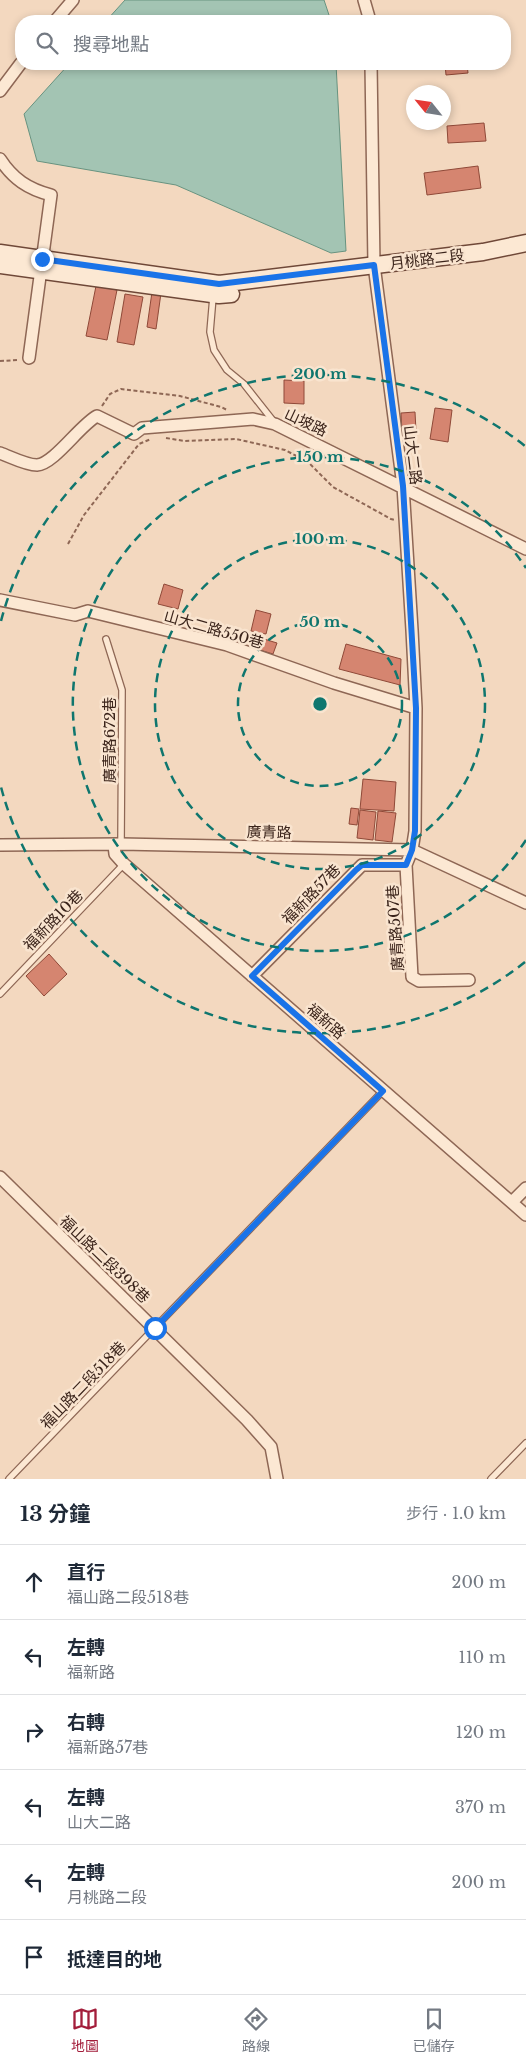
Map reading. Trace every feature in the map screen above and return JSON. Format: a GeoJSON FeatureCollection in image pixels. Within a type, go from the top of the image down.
{"type":"FeatureCollection","features":[{"type":"Feature","properties":{"kind":"street"},"geometry":{"type":"LineString","coordinates":[[60,15],[73,0]]}},
{"type":"Feature","properties":{"kind":"street"},"geometry":{"type":"LineString","coordinates":[[364,0],[368,15]]}},
{"type":"Feature","properties":{"kind":"street"},"geometry":{"type":"LineString","coordinates":[[0,91],[16,70]]}},
{"type":"Feature","properties":{"kind":"street","name":"山大二路"},"geometry":{"type":"LineString","coordinates":[[371,70],[375,270],[403,486],[416,708],[415,831],[412,850]]}},
{"type":"Feature","properties":{"kind":"street"},"geometry":{"type":"LineString","coordinates":[[0,159],[20,182],[37,192],[51,195],[29,358]]}},
{"type":"Feature","properties":{"kind":"street","name":"月桃路二段"},"geometry":{"type":"LineString","coordinates":[[0,253],[41,265],[213,294],[375,270],[483,252],[526,242]]}},
{"type":"Feature","properties":{"kind":"street","name":"月桃路二段"},"geometry":{"type":"LineString","coordinates":[[0,265],[41,265],[219,284],[375,270],[486,263],[526,254]]}},
{"type":"Feature","properties":{"kind":"street"},"geometry":{"type":"LineString","coordinates":[[0,453],[36,465],[46,463],[93,418]]}},
{"type":"Feature","properties":{"kind":"street","name":"山坡路"},"geometry":{"type":"LineString","coordinates":[[93,418],[134,434],[142,428],[160,431],[253,419],[275,424],[526,548]]}},
{"type":"Feature","properties":{"kind":"street","name":"山大二路550巷"},"geometry":{"type":"LineString","coordinates":[[0,600],[76,615],[88,611],[227,645],[334,684],[416,708]]}},
{"type":"Feature","properties":{"kind":"street","name":"廣青路"},"geometry":{"type":"LineString","coordinates":[[0,845],[412,850],[526,903]]}},
{"type":"Feature","properties":{"kind":"street","name":"福新路"},"geometry":{"type":"LineString","coordinates":[[118,845],[115,854],[124,864],[526,1215]]}},
{"type":"Feature","properties":{"kind":"street","name":"廣青路507巷"},"geometry":{"type":"LineString","coordinates":[[412,850],[406,865],[412,977],[419,981],[469,980]]}},
{"type":"Feature","properties":{"kind":"street","name":"福新路57巷"},"geometry":{"type":"LineString","coordinates":[[252,976],[362,865],[406,865]]}},
{"type":"Feature","properties":{"kind":"street","name":"福山路二段398巷"},"geometry":{"type":"LineString","coordinates":[[0,1177],[155,1328],[271,1447],[277,1479]]}},
{"type":"Feature","properties":{"kind":"street"},"geometry":{"type":"LineString","coordinates":[[512,1202],[526,1188]]}},
{"type":"Feature","properties":{"kind":"lane"},"geometry":{"type":"LineString","coordinates":[[213,294],[210,332],[214,350],[227,370],[244,384],[275,424]]}},
{"type":"Feature","properties":{"kind":"lane","name":"廣青路672巷"},"geometry":{"type":"LineString","coordinates":[[106,639],[122,690],[118,845]]}},
{"type":"Feature","properties":{"kind":"lane","name":"福新路10巷"},"geometry":{"type":"LineString","coordinates":[[0,994],[124,864]]}},
{"type":"Feature","properties":{"kind":"lane","name":"福山路二段518巷"},"geometry":{"type":"LineString","coordinates":[[9,1479],[383,1091]]}},
{"type":"Feature","properties":{"kind":"lane"},"geometry":{"type":"LineString","coordinates":[[491,1479],[526,1443]]}},
{"type":"Feature","properties":{"kind":"path"},"geometry":{"type":"LineString","coordinates":[[0,361],[29,358]]}},
{"type":"Feature","properties":{"kind":"path"},"geometry":{"type":"LineString","coordinates":[[93,418],[110,394],[121,389],[180,396],[221,407],[241,420]]}},
{"type":"Feature","properties":{"kind":"path"},"geometry":{"type":"LineString","coordinates":[[68,544],[84,514],[139,444],[160,431],[185,441],[236,439],[285,450],[308,462],[333,486],[391,519],[405,521]]}},
{"type":"Feature","properties":{"kind":"shaded area"},"geometry":{"type":"Polygon","coordinates":[[[125,0],[324,0],[329,15],[111,15],[125,0]]]}},
{"type":"Feature","properties":{"kind":"shaded area"},"geometry":{"type":"Polygon","coordinates":[[[64,70],[336,70],[346,251],[331,253],[176,185],[37,161],[24,114],[64,70]]]}},
{"type":"Feature","properties":{"kind":"building"},"geometry":{"type":"Polygon","coordinates":[[[446,70],[468,70],[468,73],[446,75],[446,70]]]}},
{"type":"Feature","properties":{"kind":"building"},"geometry":{"type":"Polygon","coordinates":[[[484,123],[486,141],[448,143],[447,130],[451,130],[451,126],[484,123]]]}},
{"type":"Feature","properties":{"kind":"building"},"geometry":{"type":"Polygon","coordinates":[[[478,166],[481,188],[427,195],[424,173],[478,166]]]}},
{"type":"Feature","properties":{"kind":"building"},"geometry":{"type":"Polygon","coordinates":[[[96,286],[117,290],[107,340],[86,336],[96,286]]]}},
{"type":"Feature","properties":{"kind":"building"},"geometry":{"type":"Polygon","coordinates":[[[152,292],[161,293],[156,329],[147,327],[152,292]]]}},
{"type":"Feature","properties":{"kind":"building"},"geometry":{"type":"Polygon","coordinates":[[[125,294],[143,297],[134,345],[117,342],[125,294]]]}},
{"type":"Feature","properties":{"kind":"building"},"geometry":{"type":"Polygon","coordinates":[[[284,380],[304,381],[304,404],[284,403],[284,380]]]}},
{"type":"Feature","properties":{"kind":"building"},"geometry":{"type":"Polygon","coordinates":[[[435,408],[452,410],[448,442],[430,439],[435,408]]]}},
{"type":"Feature","properties":{"kind":"building"},"geometry":{"type":"Polygon","coordinates":[[[415,412],[416,431],[402,432],[401,413],[415,412]]]}},
{"type":"Feature","properties":{"kind":"building"},"geometry":{"type":"Polygon","coordinates":[[[164,584],[183,590],[178,609],[158,604],[164,584]]]}},
{"type":"Feature","properties":{"kind":"building"},"geometry":{"type":"Polygon","coordinates":[[[256,610],[271,614],[266,634],[251,631],[256,610]]]}},
{"type":"Feature","properties":{"kind":"building"},"geometry":{"type":"Polygon","coordinates":[[[254,636],[277,643],[273,654],[250,647],[254,636]]]}},
{"type":"Feature","properties":{"kind":"building"},"geometry":{"type":"Polygon","coordinates":[[[346,644],[401,659],[400,685],[339,669],[346,644]]]}},
{"type":"Feature","properties":{"kind":"building"},"geometry":{"type":"Polygon","coordinates":[[[363,779],[396,782],[394,811],[360,809],[363,779]]]}},
{"type":"Feature","properties":{"kind":"building"},"geometry":{"type":"Polygon","coordinates":[[[351,808],[359,809],[357,825],[349,824],[351,808]]]}},
{"type":"Feature","properties":{"kind":"building"},"geometry":{"type":"Polygon","coordinates":[[[360,810],[376,812],[373,840],[357,838],[360,810]]]}},
{"type":"Feature","properties":{"kind":"building"},"geometry":{"type":"Polygon","coordinates":[[[378,811],[396,813],[392,842],[375,840],[378,811]]]}},
{"type":"Feature","properties":{"kind":"building"},"geometry":{"type":"Polygon","coordinates":[[[49,954],[67,974],[44,996],[26,976],[49,954]]]}},
{"type":"Feature","properties":{"kind":"route"},"geometry":{"type":"LineString","coordinates":[[42,259],[219,284],[374,265],[403,486],[416,708],[415,831],[412,850],[406,865],[362,865],[252,976],[383,1091],[155,1328]]}}]}
